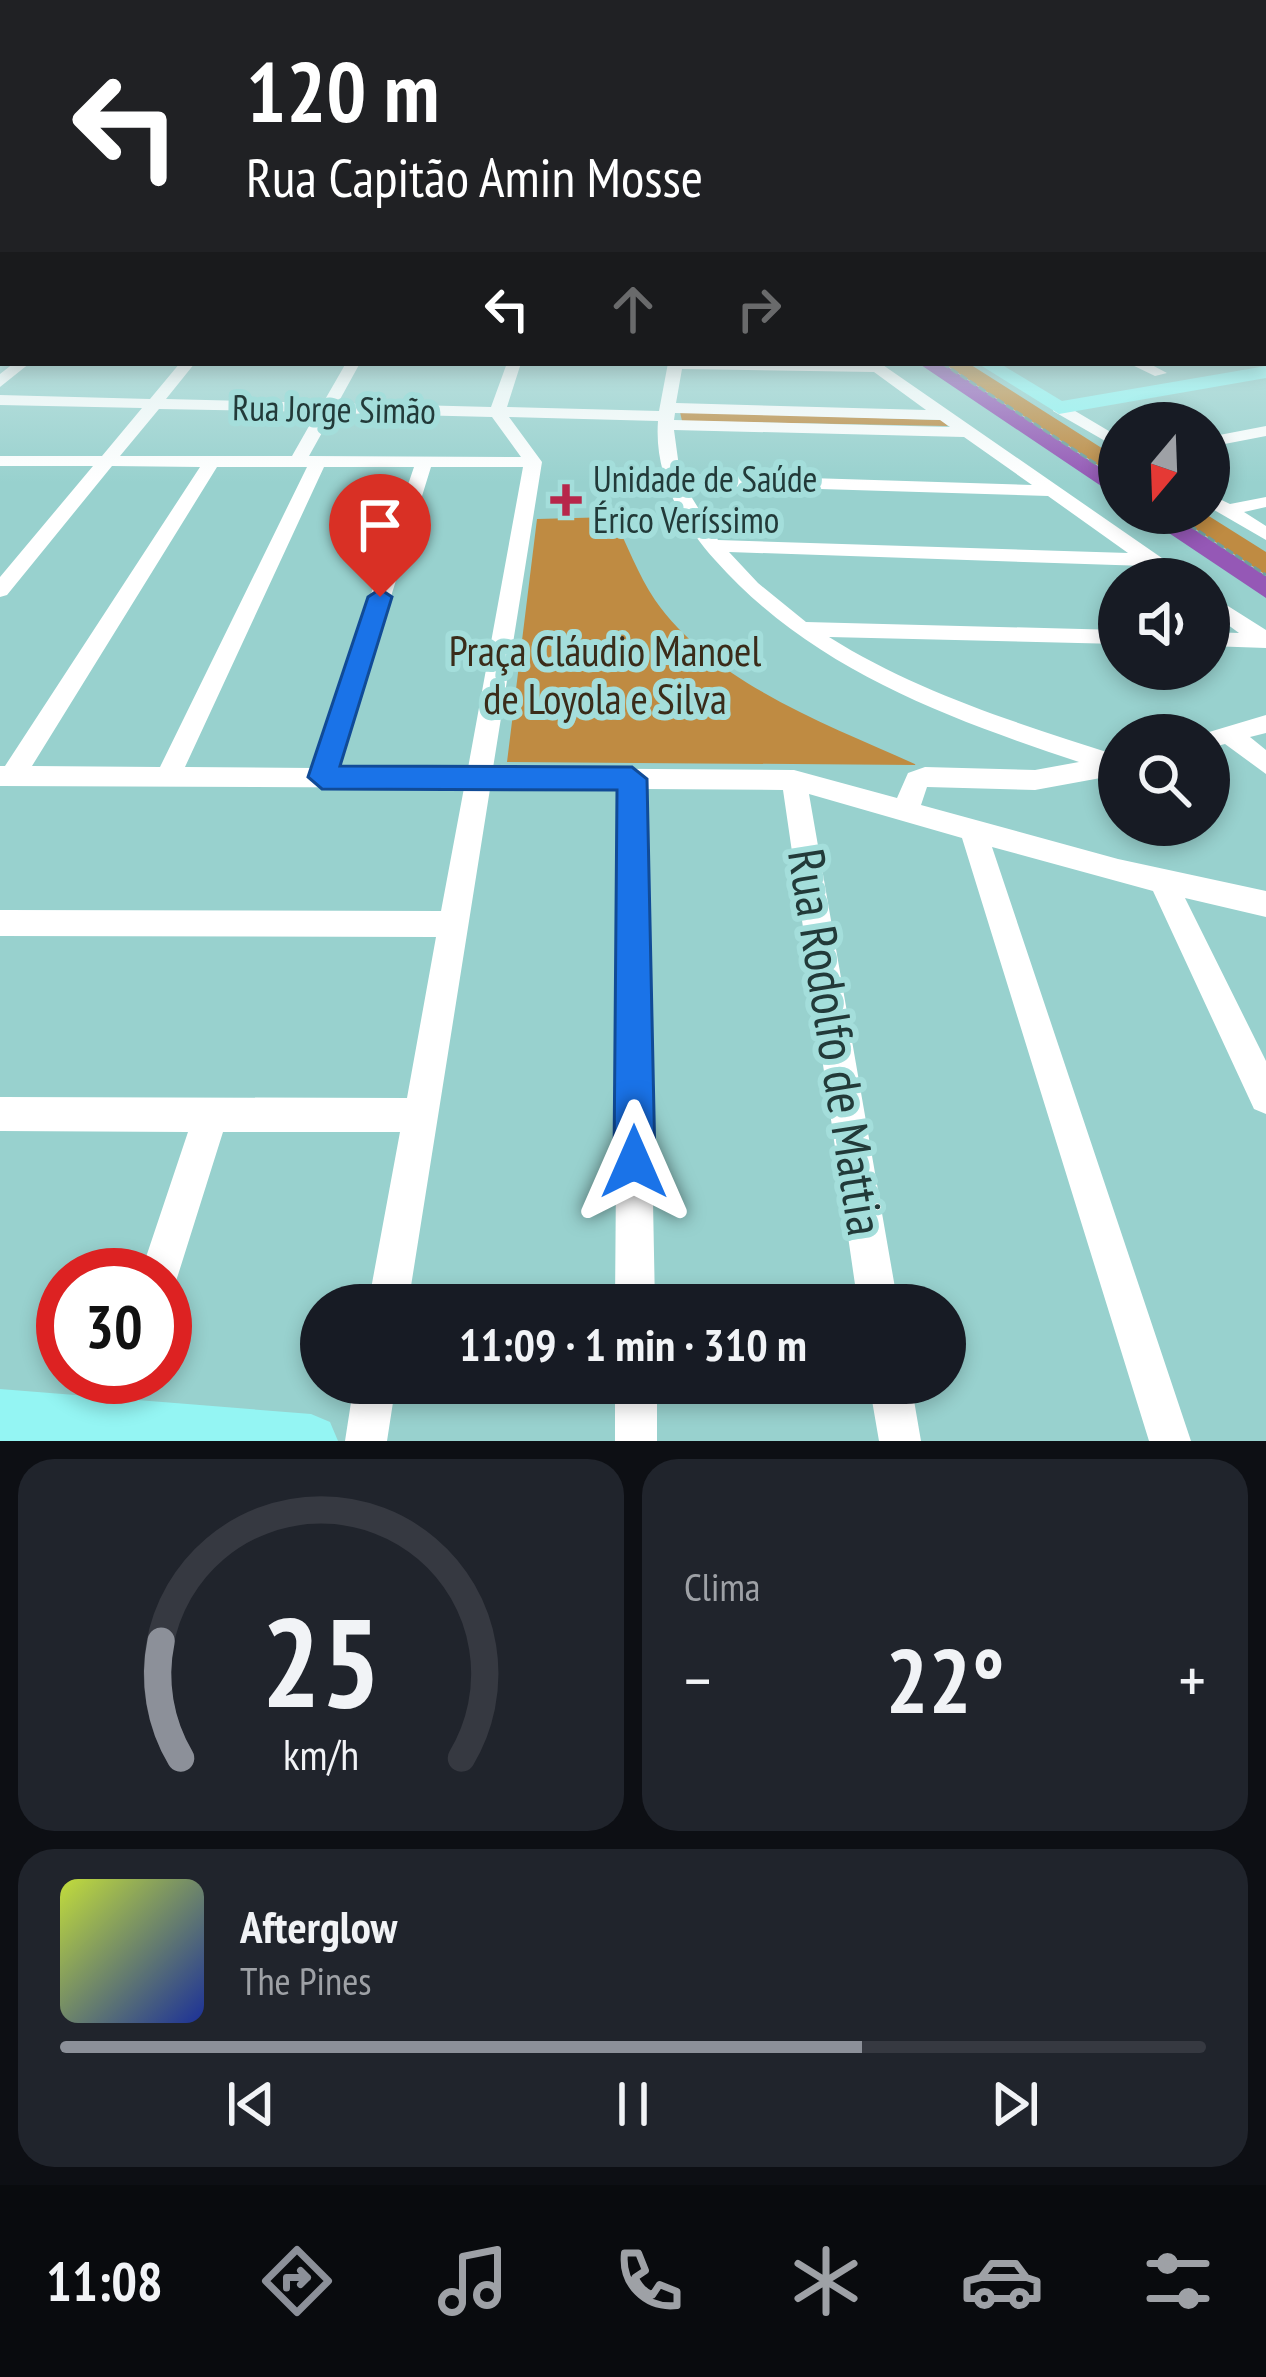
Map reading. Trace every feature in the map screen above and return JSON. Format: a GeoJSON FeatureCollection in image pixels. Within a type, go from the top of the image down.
{"type":"FeatureCollection","features":[{"type":"Feature","properties":{"kind":"main road"},"geometry":{"type":"LineString","coordinates":[[991,366],[1059,408],[1266,372]]}},
{"type":"Feature","properties":{"kind":"main road"},"geometry":{"type":"LineString","coordinates":[[1036,394],[1202,366]]}},
{"type":"Feature","properties":{"kind":"main road"},"geometry":{"type":"LineString","coordinates":[[0,1415],[93,1404]]}},
{"type":"Feature","properties":{"kind":"main road"},"geometry":{"type":"LineString","coordinates":[[132,1404],[311,1441]]}},
{"type":"Feature","properties":{"kind":"street"},"geometry":{"type":"LineString","coordinates":[[0,590],[185,366]]}},
{"type":"Feature","properties":{"kind":"street"},"geometry":{"type":"LineString","coordinates":[[168,777],[308,461],[324,408],[350,366]]}},
{"type":"Feature","properties":{"kind":"street"},"geometry":{"type":"LineString","coordinates":[[392,1284],[533,462],[496,412],[513,366]]}},
{"type":"Feature","properties":{"kind":"street"},"geometry":{"type":"LineString","coordinates":[[675,366],[668,416],[673,479],[713,546],[750,590],[797,629],[942,704],[1098,757]]}},
{"type":"Feature","properties":{"kind":"street"},"geometry":{"type":"LineString","coordinates":[[874,366],[1147,558]]}},
{"type":"Feature","properties":{"kind":"street"},"geometry":{"type":"LineString","coordinates":[[1142,366],[1160,373]]}},
{"type":"Feature","properties":{"kind":"street","name":"Rua Jorge Simão"},"geometry":{"type":"LineString","coordinates":[[0,400],[668,416],[943,415]]}},
{"type":"Feature","properties":{"kind":"street"},"geometry":{"type":"LineString","coordinates":[[1059,408],[1098,431]]}},
{"type":"Feature","properties":{"kind":"street","name":"Rua Jorge Simão"},"geometry":{"type":"LineString","coordinates":[[668,416],[969,433]]}},
{"type":"Feature","properties":{"kind":"street"},"geometry":{"type":"LineString","coordinates":[[1230,438],[1266,431]]}},
{"type":"Feature","properties":{"kind":"street"},"geometry":{"type":"LineString","coordinates":[[0,461],[533,462]]}},
{"type":"Feature","properties":{"kind":"street"},"geometry":{"type":"LineString","coordinates":[[6,776],[212,461]]}},
{"type":"Feature","properties":{"kind":"street"},"geometry":{"type":"LineString","coordinates":[[322,777],[424,462]]}},
{"type":"Feature","properties":{"kind":"street"},"geometry":{"type":"LineString","coordinates":[[673,479],[1052,491]]}},
{"type":"Feature","properties":{"kind":"street"},"geometry":{"type":"LineString","coordinates":[[1230,510],[1266,502]]}},
{"type":"Feature","properties":{"kind":"street"},"geometry":{"type":"LineString","coordinates":[[1230,511],[1266,534]]}},
{"type":"Feature","properties":{"kind":"street"},"geometry":{"type":"LineString","coordinates":[[713,546],[1098,558]]}},
{"type":"Feature","properties":{"kind":"street"},"geometry":{"type":"LineString","coordinates":[[1230,616],[1266,641]]}},
{"type":"Feature","properties":{"kind":"street"},"geometry":{"type":"LineString","coordinates":[[797,629],[1098,636]]}},
{"type":"Feature","properties":{"kind":"street"},"geometry":{"type":"LineString","coordinates":[[1230,640],[1266,641]]}},
{"type":"Feature","properties":{"kind":"street"},"geometry":{"type":"LineString","coordinates":[[1230,734],[1266,724]]}},
{"type":"Feature","properties":{"kind":"street"},"geometry":{"type":"LineString","coordinates":[[1230,743],[1266,764]]}},
{"type":"Feature","properties":{"kind":"street"},"geometry":{"type":"LineString","coordinates":[[907,808],[917,780],[926,778],[1035,781],[1098,768]]}},
{"type":"Feature","properties":{"kind":"street"},"geometry":{"type":"LineString","coordinates":[[6,776],[794,780],[1163,882],[1266,904]]}},
{"type":"Feature","properties":{"kind":"street"},"geometry":{"type":"LineString","coordinates":[[632,779],[635,1284]]}},
{"type":"Feature","properties":{"kind":"street","name":"Rua Rodolfo de Mattia"},"geometry":{"type":"LineString","coordinates":[[794,780],[875,1284]]}},
{"type":"Feature","properties":{"kind":"street"},"geometry":{"type":"LineString","coordinates":[[972,828],[1170,1441]]}},
{"type":"Feature","properties":{"kind":"street"},"geometry":{"type":"LineString","coordinates":[[1163,882],[1266,1096]]}},
{"type":"Feature","properties":{"kind":"street"},"geometry":{"type":"LineString","coordinates":[[0,923],[451,924]]}},
{"type":"Feature","properties":{"kind":"street"},"geometry":{"type":"LineString","coordinates":[[168,1248],[211,1114]]}},
{"type":"Feature","properties":{"kind":"street"},"geometry":{"type":"LineString","coordinates":[[2,1119],[420,1115]]}},
{"type":"Feature","properties":{"kind":"street"},"geometry":{"type":"LineString","coordinates":[[366,1441],[372,1404]]}},
{"type":"Feature","properties":{"kind":"street"},"geometry":{"type":"LineString","coordinates":[[636,1404],[636,1441]]}},
{"type":"Feature","properties":{"kind":"street"},"geometry":{"type":"LineString","coordinates":[[894,1404],[900,1441]]}},
{"type":"Feature","properties":{"kind":"path"},"geometry":{"type":"LineString","coordinates":[[948,366],[1098,465]]}},
{"type":"Feature","properties":{"kind":"path"},"geometry":{"type":"LineString","coordinates":[[1203,534],[1266,575]]}},
{"type":"Feature","properties":{"kind":"green space"},"geometry":{"type":"Polygon","coordinates":[[[948,366],[973,366],[1098,446],[1098,465],[948,366]]]}},
{"type":"Feature","properties":{"kind":"green space"},"geometry":{"type":"Polygon","coordinates":[[[680,412],[941,420],[948,426],[682,421],[680,412]]]}},
{"type":"Feature","properties":{"kind":"green space","name":"Praça Cláudio Manoel de Loyola e Silva"},"geometry":{"type":"Polygon","coordinates":[[[613,517],[655,600],[708,655],[774,699],[917,765],[507,762],[537,519],[613,517]]]}},
{"type":"Feature","properties":{"kind":"green space"},"geometry":{"type":"Polygon","coordinates":[[[1230,529],[1266,552],[1266,575],[1203,534],[1230,534],[1230,529]]]}},
{"type":"Feature","properties":{"kind":"waterway"},"geometry":{"type":"LineString","coordinates":[[932,366],[1098,477]]}},
{"type":"Feature","properties":{"kind":"waterway"},"geometry":{"type":"LineString","coordinates":[[1184,534],[1266,589]]}},
{"type":"Feature","properties":{"kind":"place","name":"Unidade de Saúde Érico Veríssimo"},"geometry":{"type":"Point","coordinates":[566,500]}},
{"type":"Feature","properties":{"kind":"route"},"geometry":{"type":"LineString","coordinates":[[380,597],[322,777],[632,779],[634,1162]]}}]}
